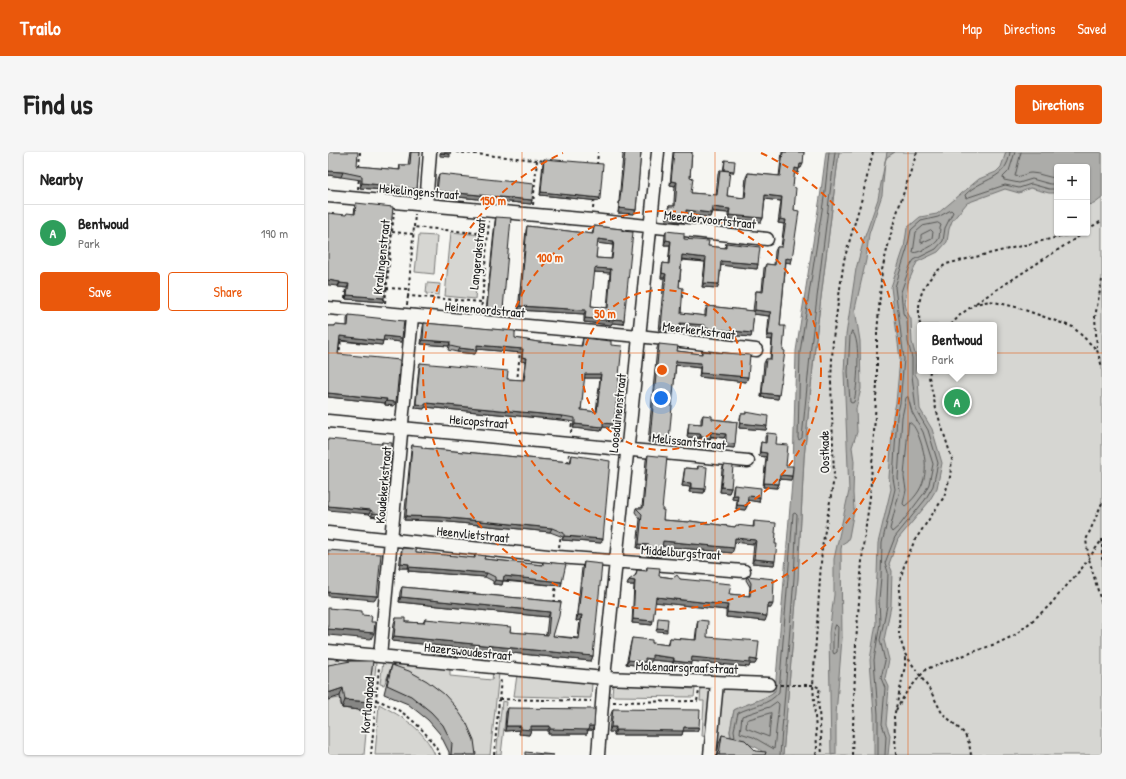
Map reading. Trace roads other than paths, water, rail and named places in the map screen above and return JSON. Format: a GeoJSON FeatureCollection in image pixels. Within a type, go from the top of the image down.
{"type":"FeatureCollection","features":[{"type":"Feature","properties":{"kind":"street"},"geometry":{"type":"LineString","coordinates":[[426,205],[430,152]]}},
{"type":"Feature","properties":{"kind":"street","name":"Loosduinenstraat"},"geometry":{"type":"LineString","coordinates":[[598,755],[604,678],[658,152]]}},
{"type":"Feature","properties":{"kind":"street","name":"Hekelingenstraat"},"geometry":{"type":"LineString","coordinates":[[328,196],[650,226]]}},
{"type":"Feature","properties":{"kind":"street","name":"Meerdervoortstraat"},"geometry":{"type":"LineString","coordinates":[[650,226],[767,239]]}},
{"type":"Feature","properties":{"kind":"street","name":"Heinenoordstraat"},"geometry":{"type":"LineString","coordinates":[[328,308],[384,314],[410,311],[480,323],[639,336]]}},
{"type":"Feature","properties":{"kind":"street","name":"Koudekerkstraat"},"geometry":{"type":"LineString","coordinates":[[380,656],[402,428],[410,311]]}},
{"type":"Feature","properties":{"kind":"street","name":"Meerkerkstraat"},"geometry":{"type":"LineString","coordinates":[[639,336],[756,350]]}},
{"type":"Feature","properties":{"kind":"street","name":"Heicopstraat"},"geometry":{"type":"LineString","coordinates":[[328,421],[627,448]]}},
{"type":"Feature","properties":{"kind":"street","name":"Melissantstraat"},"geometry":{"type":"LineString","coordinates":[[627,448],[748,461]]}},
{"type":"Feature","properties":{"kind":"street","name":"Heenvlietstraat"},"geometry":{"type":"LineString","coordinates":[[328,534],[558,557],[616,561]]}},
{"type":"Feature","properties":{"kind":"street","name":"Middelburgstraat"},"geometry":{"type":"LineString","coordinates":[[616,561],[744,571]]}},
{"type":"Feature","properties":{"kind":"street","name":"Hazerswoudestraat"},"geometry":{"type":"LineString","coordinates":[[328,651],[604,678]]}},
{"type":"Feature","properties":{"kind":"street","name":"Molenaarsgraafstraat"},"geometry":{"type":"LineString","coordinates":[[604,678],[769,684]]}},
{"type":"Feature","properties":{"kind":"street"},"geometry":{"type":"LineString","coordinates":[[710,755],[717,683]]}},
{"type":"Feature","properties":{"kind":"water"},"geometry":{"type":"Polygon","coordinates":[[[826,152],[839,152],[815,346],[804,458],[798,578],[783,755],[765,755],[755,747],[732,741],[730,731],[734,710],[765,697],[775,691],[793,470],[796,351],[826,152]]]}},
{"type":"Feature","properties":{"kind":"water"},"geometry":{"type":"Polygon","coordinates":[[[887,152],[895,152],[887,157],[885,160],[887,152]]]}},
{"type":"Feature","properties":{"kind":"water"},"geometry":{"type":"Polygon","coordinates":[[[1006,152],[1102,152],[1102,198],[1094,204],[1090,205],[1090,164],[1054,164],[1054,193],[1030,188],[1019,193],[1005,189],[967,203],[952,221],[947,242],[938,252],[917,262],[908,283],[905,303],[907,312],[911,319],[912,342],[916,358],[915,374],[918,379],[920,409],[932,429],[942,463],[937,488],[928,503],[898,539],[889,564],[892,571],[891,606],[884,640],[889,660],[885,678],[889,687],[886,724],[890,735],[888,755],[874,755],[874,714],[870,660],[876,623],[875,600],[878,543],[891,489],[889,478],[893,416],[896,403],[900,359],[891,287],[904,248],[907,228],[920,217],[937,214],[979,179],[996,172],[1001,167],[1006,152]]]}},
{"type":"Feature","properties":{"kind":"water"},"geometry":{"type":"Polygon","coordinates":[[[885,164],[882,195],[869,234],[866,260],[855,309],[860,341],[861,389],[856,409],[857,432],[852,447],[854,461],[854,510],[849,537],[847,541],[842,544],[841,549],[842,638],[836,715],[836,754],[831,755],[829,633],[834,595],[834,559],[849,491],[844,372],[846,335],[856,269],[864,239],[878,199],[885,164]]]}},
{"type":"Feature","properties":{"kind":"place","name":"Bentwoud"},"geometry":{"type":"Point","coordinates":[957,402]}}]}
